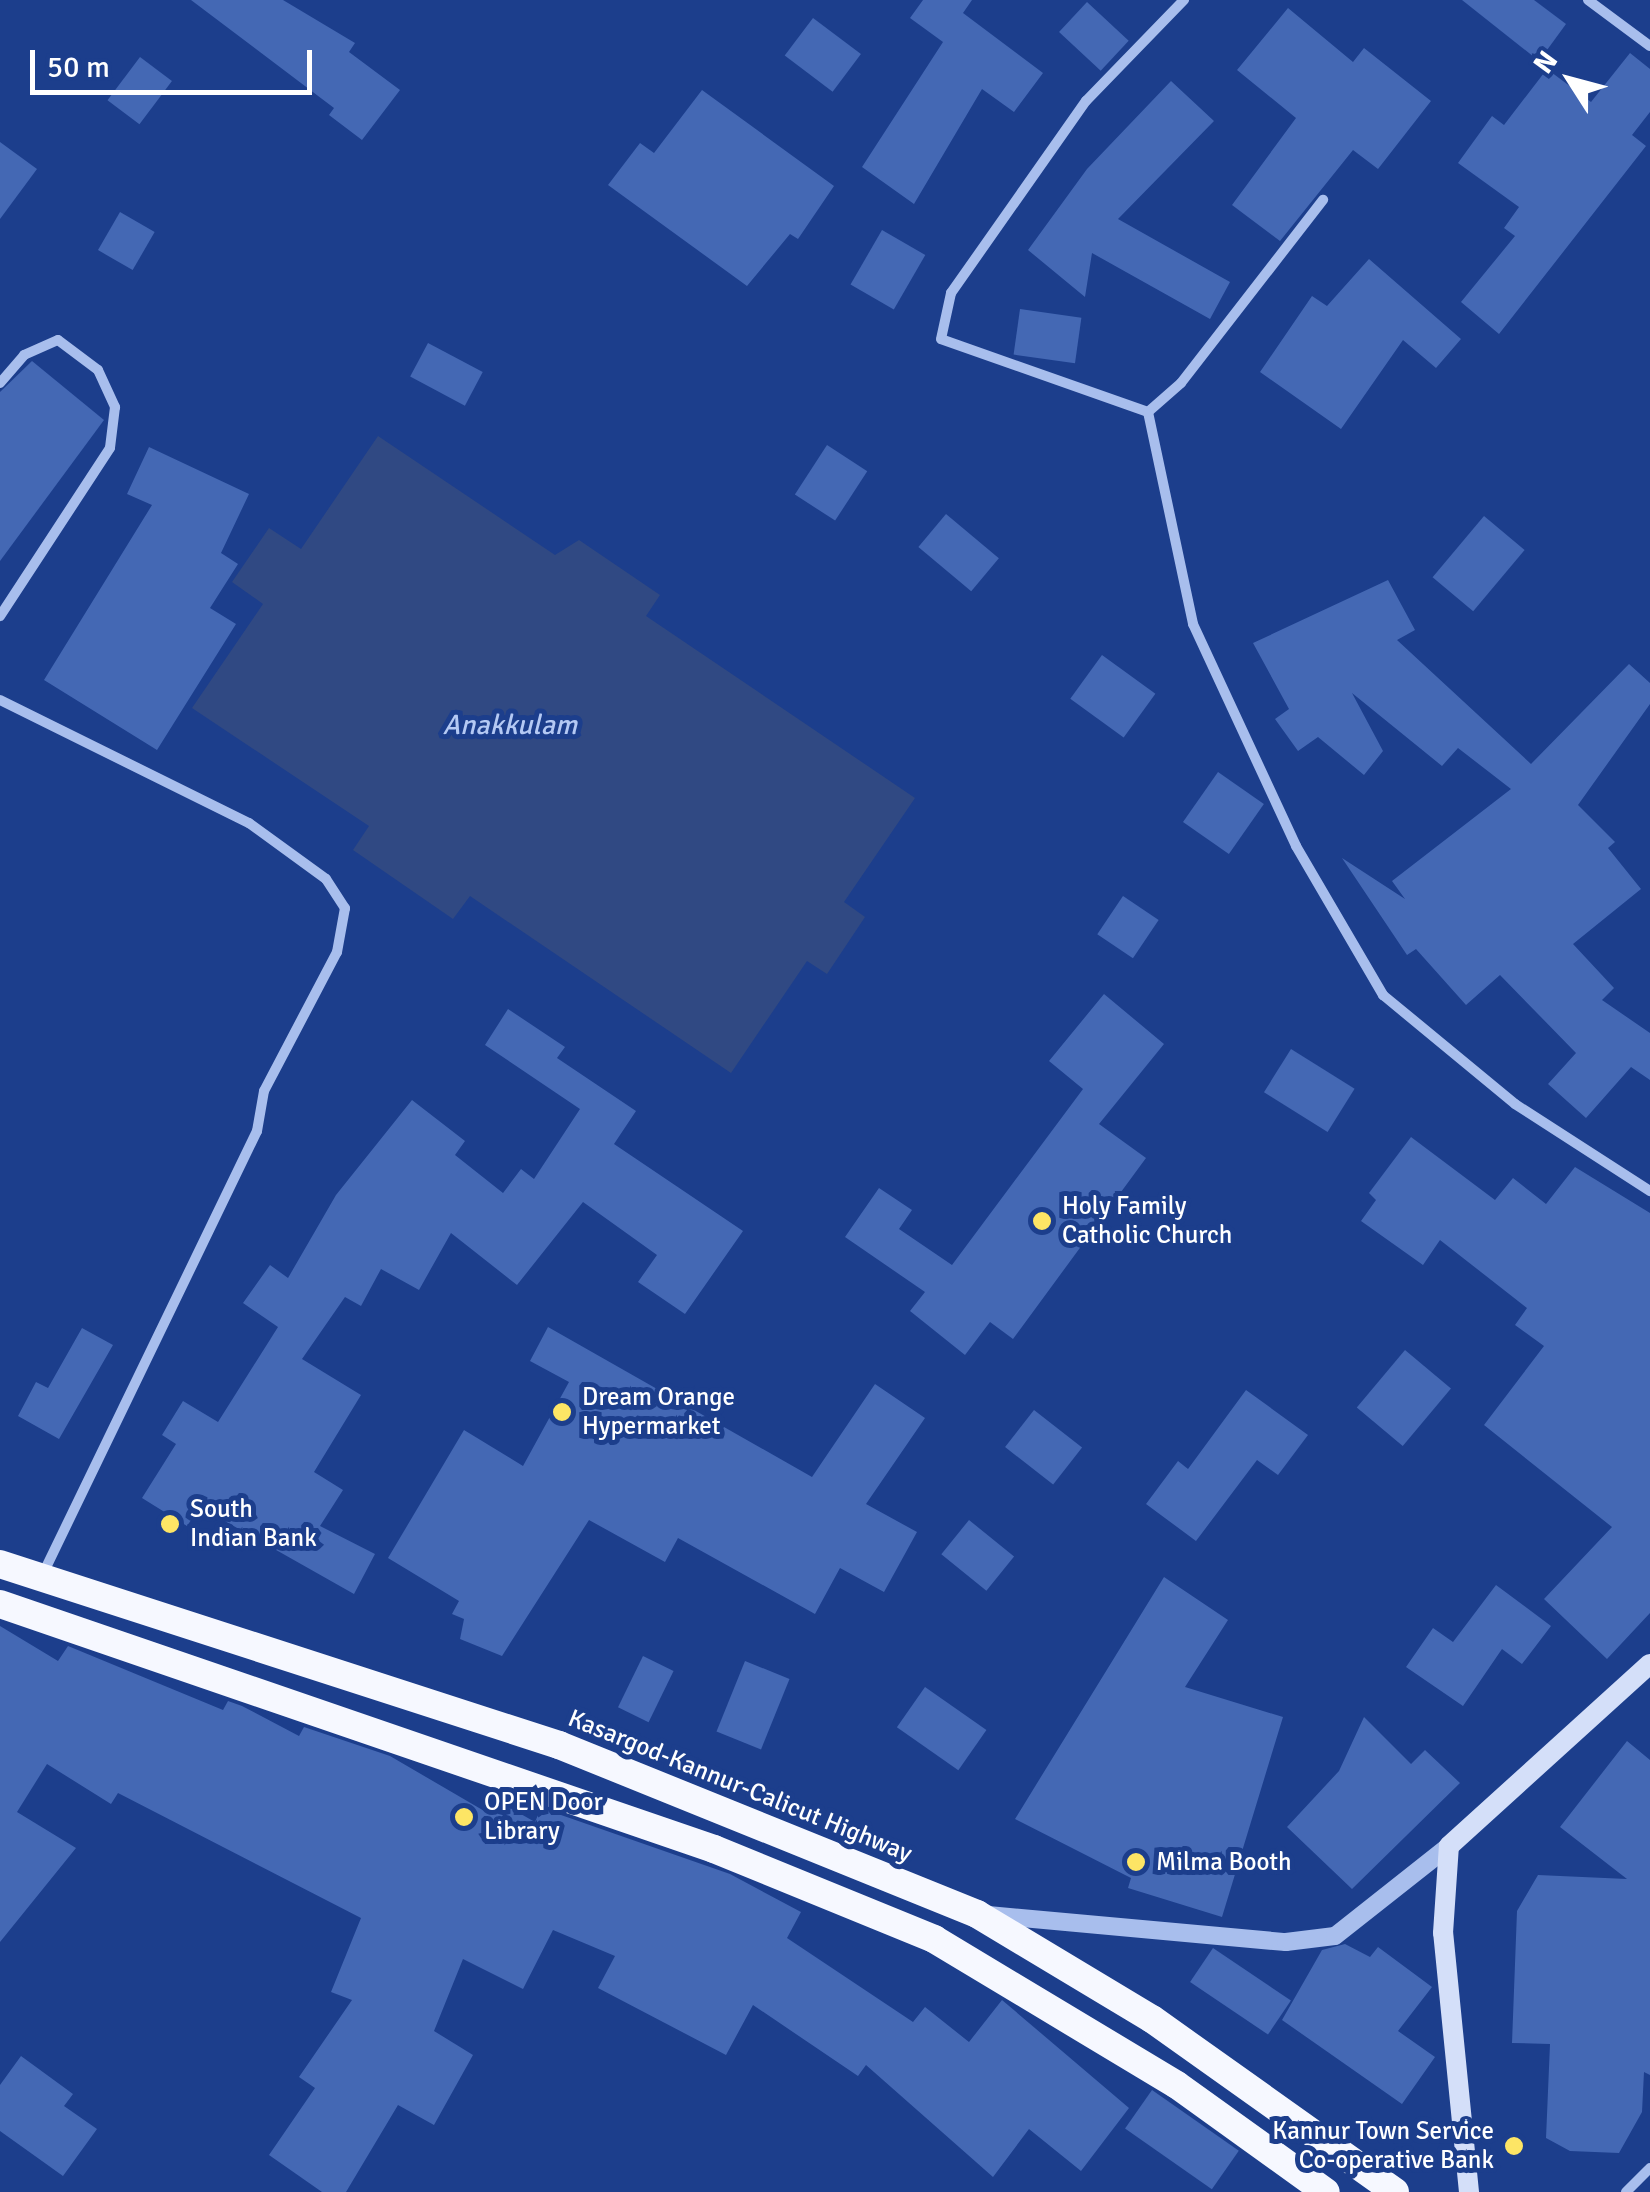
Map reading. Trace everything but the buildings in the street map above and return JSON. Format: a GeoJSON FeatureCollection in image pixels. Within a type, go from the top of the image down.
{"type":"FeatureCollection","features":[{"type":"Feature","properties":{"kind":"highway","name":"Kasargod-Kannur-Calicut Highway"},"geometry":{"type":"LineString","coordinates":[[0,1564],[560,1745],[977,1914],[1152,2018],[1395,2192]]}},
{"type":"Feature","properties":{"kind":"highway"},"geometry":{"type":"LineString","coordinates":[[0,1604],[714,1849],[934,1940],[1177,2085],[1326,2192]]}},
{"type":"Feature","properties":{"kind":"main road"},"geometry":{"type":"LineString","coordinates":[[1469,2192],[1443,1934],[1449,1846],[1650,1664]]}},
{"type":"Feature","properties":{"kind":"street"},"geometry":{"type":"LineString","coordinates":[[1148,412],[941,339],[950,293],[1086,101],[1184,0]]}},
{"type":"Feature","properties":{"kind":"street"},"geometry":{"type":"LineString","coordinates":[[1588,0],[1650,46]]}},
{"type":"Feature","properties":{"kind":"street"},"geometry":{"type":"LineString","coordinates":[[1148,412],[1181,383],[1322,200]]}},
{"type":"Feature","properties":{"kind":"street"},"geometry":{"type":"LineString","coordinates":[[0,383],[24,355],[58,340],[98,370],[115,406],[110,448],[0,616]]}},
{"type":"Feature","properties":{"kind":"street"},"geometry":{"type":"LineString","coordinates":[[1148,412],[1193,624],[1296,846],[1382,996],[1515,1104],[1650,1191]]}},
{"type":"Feature","properties":{"kind":"street"},"geometry":{"type":"LineString","coordinates":[[0,700],[249,823],[326,878],[345,908],[337,952],[264,1092],[256,1131],[42,1577]]}},
{"type":"Feature","properties":{"kind":"street"},"geometry":{"type":"LineString","coordinates":[[977,1914],[1253,1940],[1335,1936],[1449,1846]]}},
{"type":"Feature","properties":{"kind":"street"},"geometry":{"type":"LineString","coordinates":[[1626,2192],[1650,2168]]}},
{"type":"Feature","properties":{"kind":"water","name":"Anakkulam"},"geometry":{"type":"Polygon","coordinates":[[[378,436],[555,555],[579,540],[660,595],[646,616],[915,798],[844,902],[865,917],[827,974],[807,961],[731,1073],[470,896],[453,919],[353,850],[369,826],[192,708],[263,604],[232,582],[269,528],[301,549],[378,436]]]}},
{"type":"Feature","properties":{"kind":"place","name":"Holy Family Catholic Church"},"geometry":{"type":"Point","coordinates":[1042,1221]}},
{"type":"Feature","properties":{"kind":"place","name":"Dream Orange Hypermarket"},"geometry":{"type":"Point","coordinates":[562,1412]}},
{"type":"Feature","properties":{"kind":"place","name":"South Indian Bank"},"geometry":{"type":"Point","coordinates":[170,1524]}},
{"type":"Feature","properties":{"kind":"place","name":"OPEN Door Library"},"geometry":{"type":"Point","coordinates":[464,1817]}},
{"type":"Feature","properties":{"kind":"place","name":"Milma Booth"},"geometry":{"type":"Point","coordinates":[1136,1862]}},
{"type":"Feature","properties":{"kind":"place","name":"Kannur Town Service Co-operative Bank"},"geometry":{"type":"Point","coordinates":[1514,2146]}}]}
